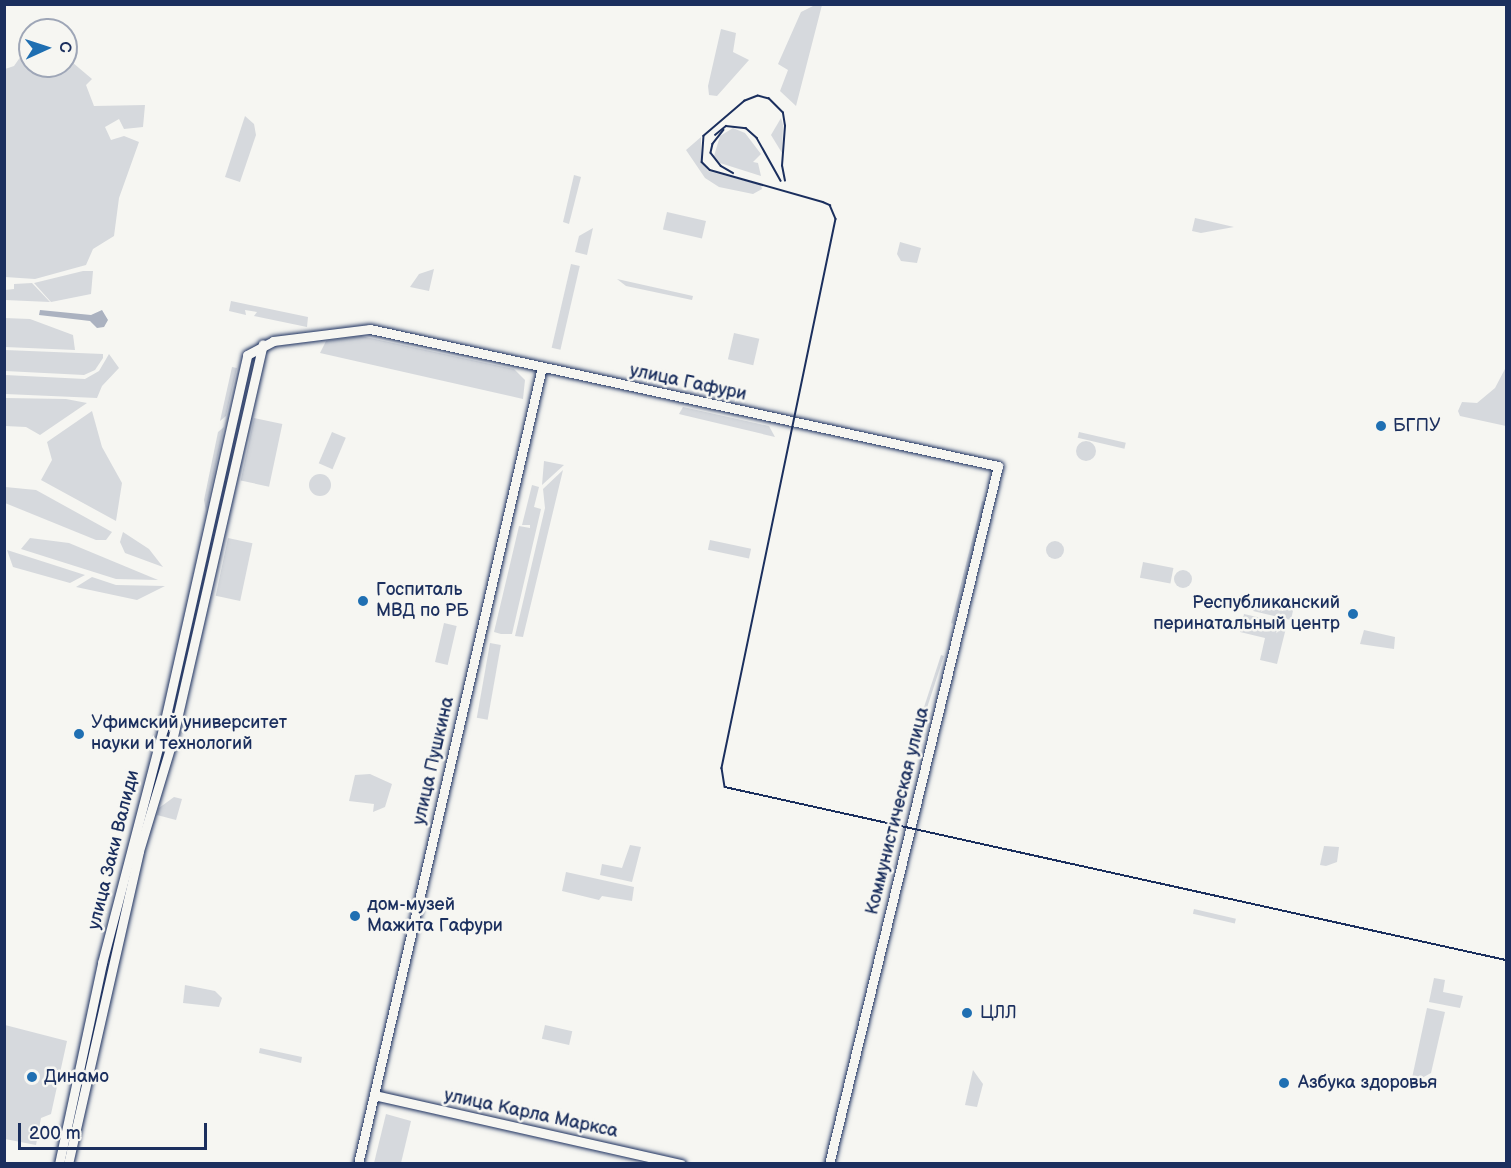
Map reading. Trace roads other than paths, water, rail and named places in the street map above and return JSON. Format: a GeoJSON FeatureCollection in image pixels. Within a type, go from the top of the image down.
{"type":"FeatureCollection","features":[{"type":"Feature","properties":{"kind":"main road","name":"улица Гафури"},"geometry":{"type":"LineString","coordinates":[[263,344],[309,334],[370,329],[998,466]]}},
{"type":"Feature","properties":{"kind":"main road","name":"улица Заки Валиди"},"geometry":{"type":"LineString","coordinates":[[59,1164],[246,359],[252,350],[263,344]]}},
{"type":"Feature","properties":{"kind":"main road","name":"улица Заки Валиди"},"geometry":{"type":"LineString","coordinates":[[68,1164],[139,851],[171,744],[263,344]]}},
{"type":"Feature","properties":{"kind":"main road","name":"улица Пушкина"},"geometry":{"type":"LineString","coordinates":[[358,1164],[542,367]]}},
{"type":"Feature","properties":{"kind":"main road","name":"Коммунистическая улица"},"geometry":{"type":"LineString","coordinates":[[829,1164],[998,466]]}},
{"type":"Feature","properties":{"kind":"main road","name":"улица Карла Маркса"},"geometry":{"type":"LineString","coordinates":[[374,1095],[681,1164]]}},
{"type":"Feature","properties":{"kind":"tram line"},"geometry":{"type":"LineString","coordinates":[[785,181],[782,166],[785,126],[783,113],[769,99],[758,96],[745,101],[704,136],[702,162],[710,170],[823,202],[830,205],[836,219],[722,768],[725,787],[1506,960]]}},
{"type":"Feature","properties":{"kind":"tram line"},"geometry":{"type":"LineString","coordinates":[[715,135],[726,126],[746,128],[757,138],[781,181]]}},
{"type":"Feature","properties":{"kind":"tram line"},"geometry":{"type":"LineString","coordinates":[[724,130],[713,144],[711,153],[721,166],[733,173]]}},
{"type":"Feature","properties":{"kind":"place","name":"БГПУ"},"geometry":{"type":"Point","coordinates":[1381,426]}},
{"type":"Feature","properties":{"kind":"place","name":"Госпиталь МВД по РБ"},"geometry":{"type":"Point","coordinates":[363,601]}},
{"type":"Feature","properties":{"kind":"place","name":"Республиканский перинатальный центр"},"geometry":{"type":"Point","coordinates":[1353,614]}},
{"type":"Feature","properties":{"kind":"place","name":"Уфимский университет науки и технологий"},"geometry":{"type":"Point","coordinates":[79,734]}},
{"type":"Feature","properties":{"kind":"place","name":"дом-музей Мажита Гафури"},"geometry":{"type":"Point","coordinates":[355,916]}},
{"type":"Feature","properties":{"kind":"place","name":"ЦЛЛ"},"geometry":{"type":"Point","coordinates":[967,1013]}},
{"type":"Feature","properties":{"kind":"place","name":"Динамо"},"geometry":{"type":"Point","coordinates":[32,1077]}},
{"type":"Feature","properties":{"kind":"place","name":"Азбука здоровья"},"geometry":{"type":"Point","coordinates":[1284,1083]}}]}
